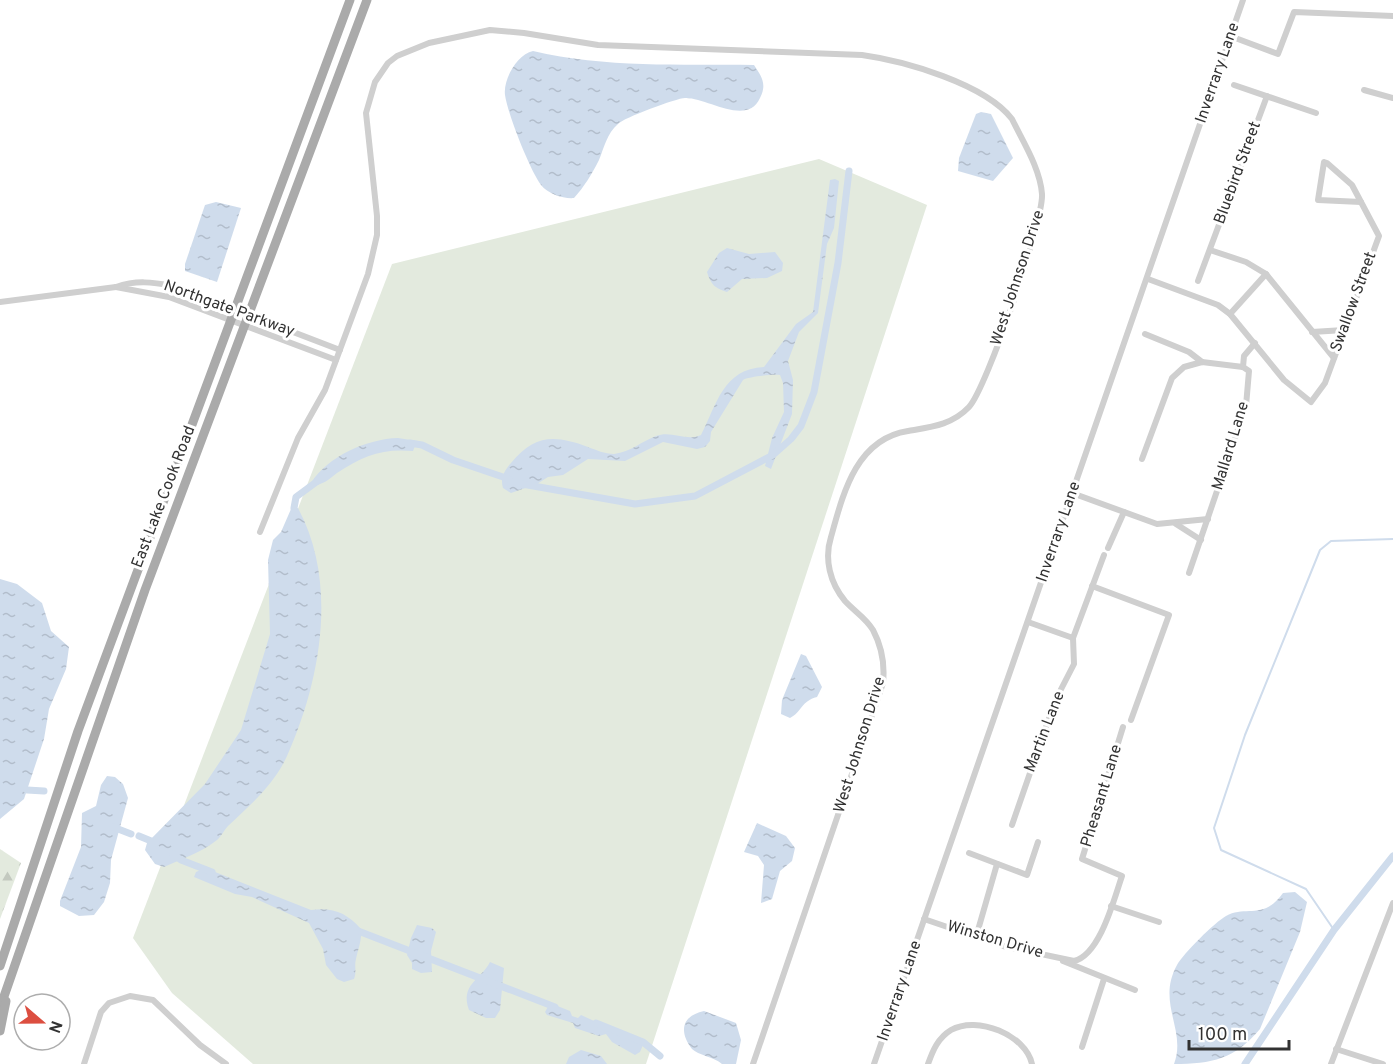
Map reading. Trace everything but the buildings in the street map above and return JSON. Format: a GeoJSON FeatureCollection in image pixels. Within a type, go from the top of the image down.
{"type":"FeatureCollection","features":[{"type":"Feature","properties":{"kind":"main road","name":"East Lake Cook Road"},"geometry":{"type":"LineString","coordinates":[[0,966],[107,652],[350,0]]}},
{"type":"Feature","properties":{"kind":"main road","name":"East Lake Cook Road"},"geometry":{"type":"LineString","coordinates":[[0,1008],[122,657],[367,0]]}},
{"type":"Feature","properties":{"kind":"main road"},"geometry":{"type":"LineString","coordinates":[[107,652],[122,657]]}},
{"type":"Feature","properties":{"kind":"main road"},"geometry":{"type":"LineString","coordinates":[[0,958],[8,943]]}},
{"type":"Feature","properties":{"kind":"main road"},"geometry":{"type":"LineString","coordinates":[[0,1031],[10,979]]}},
{"type":"Feature","properties":{"kind":"street","name":"Inverrary Lane"},"geometry":{"type":"LineString","coordinates":[[874,1064],[1243,0]]}},
{"type":"Feature","properties":{"kind":"street"},"geometry":{"type":"LineString","coordinates":[[1230,36],[1278,54],[1294,12],[1392,16]]}},
{"type":"Feature","properties":{"kind":"street","name":"West Johnson Drive"},"geometry":{"type":"LineString","coordinates":[[260,532],[298,438],[325,390],[368,274],[377,235],[366,113],[369,97],[379,74],[388,63],[410,49],[490,30],[598,45],[862,55],[879,57],[971,86],[998,102],[1012,119],[1041,185],[1042,212],[987,376],[970,406],[959,416],[942,425],[894,434],[882,440],[865,453],[851,475],[830,539],[828,564],[834,582],[844,600],[873,631],[881,650],[883,683],[753,1064]]}},
{"type":"Feature","properties":{"kind":"street"},"geometry":{"type":"LineString","coordinates":[[1234,85],[1316,113]]}},
{"type":"Feature","properties":{"kind":"street"},"geometry":{"type":"LineString","coordinates":[[1364,90],[1393,98]]}},
{"type":"Feature","properties":{"kind":"street","name":"Bluebird Street"},"geometry":{"type":"LineString","coordinates":[[1198,281],[1267,96]]}},
{"type":"Feature","properties":{"kind":"street","name":"Swallow Street"},"geometry":{"type":"LineString","coordinates":[[1255,343],[1284,380],[1311,402],[1325,383],[1379,236],[1361,202],[1352,185],[1328,163],[1323,162],[1318,200],[1361,202]]}},
{"type":"Feature","properties":{"kind":"street"},"geometry":{"type":"LineString","coordinates":[[1210,250],[1245,262],[1266,274],[1334,358]]}},
{"type":"Feature","properties":{"kind":"street"},"geometry":{"type":"LineString","coordinates":[[1230,314],[1266,274]]}},
{"type":"Feature","properties":{"kind":"street"},"geometry":{"type":"LineString","coordinates":[[1142,459],[1172,378],[1184,367],[1202,362],[1243,367],[1244,356],[1255,343],[1230,314],[1218,305],[1148,279]]}},
{"type":"Feature","properties":{"kind":"street","name":"Northgate Parkway"},"geometry":{"type":"LineString","coordinates":[[0,302],[116,287],[133,281],[154,282],[173,286],[339,351]]}},
{"type":"Feature","properties":{"kind":"street","name":"Northgate Parkway"},"geometry":{"type":"LineString","coordinates":[[116,287],[169,297],[336,360]]}},
{"type":"Feature","properties":{"kind":"street"},"geometry":{"type":"LineString","coordinates":[[1312,332],[1344,330]]}},
{"type":"Feature","properties":{"kind":"street"},"geometry":{"type":"LineString","coordinates":[[1145,334],[1189,352],[1202,362]]}},
{"type":"Feature","properties":{"kind":"street","name":"Mallard Lane"},"geometry":{"type":"LineString","coordinates":[[1208,519],[1246,406],[1249,371],[1243,367]]}},
{"type":"Feature","properties":{"kind":"street"},"geometry":{"type":"LineString","coordinates":[[1072,493],[1157,524],[1176,524],[1208,519],[1189,573]]}},
{"type":"Feature","properties":{"kind":"street"},"geometry":{"type":"LineString","coordinates":[[1108,548],[1124,512]]}},
{"type":"Feature","properties":{"kind":"street"},"geometry":{"type":"LineString","coordinates":[[1176,524],[1201,540]]}},
{"type":"Feature","properties":{"kind":"street","name":"Martin Lane"},"geometry":{"type":"LineString","coordinates":[[1012,825],[1055,701],[1074,664],[1073,638],[1104,555]]}},
{"type":"Feature","properties":{"kind":"street"},"geometry":{"type":"LineString","coordinates":[[1092,586],[1169,615],[1131,720]]}},
{"type":"Feature","properties":{"kind":"street"},"geometry":{"type":"LineString","coordinates":[[1028,622],[1073,638]]}},
{"type":"Feature","properties":{"kind":"street","name":"Pheasant Lane"},"geometry":{"type":"LineString","coordinates":[[1122,876],[1082,859],[1123,727]]}},
{"type":"Feature","properties":{"kind":"street"},"geometry":{"type":"LineString","coordinates":[[969,853],[1028,875],[1038,842]]}},
{"type":"Feature","properties":{"kind":"street"},"geometry":{"type":"LineString","coordinates":[[976,937],[997,864]]}},
{"type":"Feature","properties":{"kind":"street","name":"Winston Drive"},"geometry":{"type":"LineString","coordinates":[[924,919],[1003,946],[1074,961],[1086,954],[1105,925],[1122,876]]}},
{"type":"Feature","properties":{"kind":"street"},"geometry":{"type":"LineString","coordinates":[[1331,1064],[1390,919],[1393,903]]}},
{"type":"Feature","properties":{"kind":"street"},"geometry":{"type":"LineString","coordinates":[[1112,906],[1159,922]]}},
{"type":"Feature","properties":{"kind":"street"},"geometry":{"type":"LineString","coordinates":[[1052,956],[1104,979],[1136,990]]}},
{"type":"Feature","properties":{"kind":"street"},"geometry":{"type":"LineString","coordinates":[[1082,1047],[1104,979]]}},
{"type":"Feature","properties":{"kind":"street"},"geometry":{"type":"LineString","coordinates":[[84,1064],[101,1012],[109,1003],[121,998],[141,997],[153,1000],[200,1045],[226,1064]]}},
{"type":"Feature","properties":{"kind":"street"},"geometry":{"type":"LineString","coordinates":[[928,1064],[935,1045],[943,1036],[963,1025],[976,1025],[1014,1038],[1028,1051],[1032,1064]]}},
{"type":"Feature","properties":{"kind":"street"},"geometry":{"type":"LineString","coordinates":[[1336,1049],[1383,1064]]}},
{"type":"Feature","properties":{"kind":"green space"},"geometry":{"type":"Polygon","coordinates":[[[819,159],[927,205],[646,1064],[253,1064],[172,993],[133,938],[392,264],[819,159]]]}},
{"type":"Feature","properties":{"kind":"green space"},"geometry":{"type":"Polygon","coordinates":[[[0,849],[21,863],[0,919],[0,849]]]}},
{"type":"Feature","properties":{"kind":"water"},"geometry":{"type":"Polygon","coordinates":[[[533,51],[615,63],[754,65],[761,77],[763,89],[754,106],[746,110],[736,110],[685,98],[622,121],[611,132],[588,180],[574,198],[566,198],[544,188],[536,178],[507,104],[505,89],[512,68],[522,57],[533,51]]]}},
{"type":"Feature","properties":{"kind":"water"},"geometry":{"type":"Polygon","coordinates":[[[981,112],[991,114],[1013,158],[993,181],[958,171],[959,158],[976,114],[981,112]]]}},
{"type":"Feature","properties":{"kind":"water"},"geometry":{"type":"Polygon","coordinates":[[[830,180],[839,181],[834,228],[827,244],[818,313],[799,332],[788,361],[793,380],[792,414],[771,469],[765,466],[772,438],[784,412],[783,383],[780,375],[743,380],[711,432],[710,441],[705,447],[697,449],[663,442],[625,461],[588,459],[563,475],[548,477],[537,484],[511,493],[503,488],[502,481],[506,469],[520,453],[537,442],[565,440],[614,454],[662,435],[695,437],[701,435],[717,400],[730,381],[750,369],[764,367],[796,324],[813,312],[830,180]]]}},
{"type":"Feature","properties":{"kind":"water"},"geometry":{"type":"Polygon","coordinates":[[[216,202],[241,208],[217,282],[185,271],[185,264],[205,205],[216,202]]]}},
{"type":"Feature","properties":{"kind":"water"},"geometry":{"type":"Polygon","coordinates":[[[727,248],[749,254],[775,252],[783,263],[782,271],[767,278],[742,279],[727,292],[723,291],[712,283],[707,272],[719,253],[727,248]]]}},
{"type":"Feature","properties":{"kind":"water"},"geometry":{"type":"Polygon","coordinates":[[[398,438],[417,441],[413,451],[382,452],[346,467],[323,483],[313,486],[311,483],[327,465],[349,451],[374,442],[398,438]]]}},
{"type":"Feature","properties":{"kind":"water"},"geometry":{"type":"Polygon","coordinates":[[[298,508],[311,537],[318,568],[321,600],[316,665],[299,727],[287,756],[275,776],[218,839],[198,852],[164,867],[155,864],[145,850],[147,843],[205,784],[241,730],[270,634],[268,560],[273,540],[281,532],[291,509],[298,508]]]}},
{"type":"Feature","properties":{"kind":"water"},"geometry":{"type":"Polygon","coordinates":[[[0,579],[17,584],[42,603],[51,631],[69,647],[66,669],[49,709],[44,739],[24,799],[0,819],[0,579]]]}},
{"type":"Feature","properties":{"kind":"water"},"geometry":{"type":"Polygon","coordinates":[[[801,654],[806,656],[822,687],[817,697],[808,701],[790,718],[781,714],[782,700],[801,654]]]}},
{"type":"Feature","properties":{"kind":"water"},"geometry":{"type":"Polygon","coordinates":[[[107,776],[115,777],[123,784],[128,798],[111,860],[110,883],[104,902],[94,915],[79,916],[60,906],[60,901],[81,847],[82,813],[96,806],[101,785],[107,776]]]}},
{"type":"Feature","properties":{"kind":"water"},"geometry":{"type":"Polygon","coordinates":[[[757,823],[786,836],[795,848],[792,861],[780,871],[772,899],[761,903],[764,865],[758,856],[744,852],[757,823]]]}},
{"type":"Feature","properties":{"kind":"water"},"geometry":{"type":"Polygon","coordinates":[[[205,868],[311,910],[333,910],[345,915],[361,929],[354,979],[344,982],[337,979],[326,965],[323,949],[309,923],[252,897],[235,894],[194,877],[196,872],[205,868]]]}},
{"type":"Feature","properties":{"kind":"water"},"geometry":{"type":"Polygon","coordinates":[[[1295,892],[1307,902],[1300,932],[1260,1029],[1241,1047],[1222,1058],[1200,1063],[1174,1064],[1177,1040],[1170,992],[1171,979],[1180,960],[1207,931],[1226,916],[1261,910],[1276,902],[1283,893],[1295,892]]]}},
{"type":"Feature","properties":{"kind":"water"},"geometry":{"type":"Polygon","coordinates":[[[417,925],[432,928],[436,932],[431,951],[432,972],[421,973],[412,969],[412,963],[407,955],[417,925]]]}},
{"type":"Feature","properties":{"kind":"water"},"geometry":{"type":"Polygon","coordinates":[[[490,962],[504,968],[500,1010],[495,1018],[486,1018],[469,1010],[467,1001],[469,988],[490,962]]]}},
{"type":"Feature","properties":{"kind":"water"},"geometry":{"type":"Polygon","coordinates":[[[550,1003],[570,1011],[572,1016],[578,1018],[581,1015],[603,1025],[606,1029],[622,1031],[643,1045],[640,1052],[635,1055],[612,1042],[606,1034],[599,1036],[575,1028],[573,1023],[547,1015],[545,1012],[550,1003]]]}},
{"type":"Feature","properties":{"kind":"water"},"geometry":{"type":"Polygon","coordinates":[[[704,1011],[736,1023],[741,1040],[736,1064],[722,1064],[695,1051],[688,1043],[684,1026],[696,1013],[704,1011]]]}},
{"type":"Feature","properties":{"kind":"water"},"geometry":{"type":"Polygon","coordinates":[[[581,1050],[601,1056],[607,1064],[566,1064],[569,1057],[581,1050]]]}},
{"type":"Feature","properties":{"kind":"waterway"},"geometry":{"type":"LineString","coordinates":[[522,484],[635,504],[695,496],[773,455],[791,439],[801,426],[814,392],[838,263],[849,171]]}},
{"type":"Feature","properties":{"kind":"waterway"},"geometry":{"type":"LineString","coordinates":[[410,443],[422,445],[453,460],[509,479]]}},
{"type":"Feature","properties":{"kind":"waterway"},"geometry":{"type":"LineString","coordinates":[[294,508],[296,497],[319,480]]}},
{"type":"Feature","properties":{"kind":"waterway"},"geometry":{"type":"LineString","coordinates":[[1334,930],[1306,889],[1221,850],[1214,828],[1245,735],[1320,550],[1331,541],[1393,539]]}},
{"type":"Feature","properties":{"kind":"waterway"},"geometry":{"type":"LineString","coordinates":[[27,790],[44,791]]}},
{"type":"Feature","properties":{"kind":"waterway"},"geometry":{"type":"LineString","coordinates":[[113,827],[131,834]]}},
{"type":"Feature","properties":{"kind":"waterway"},"geometry":{"type":"LineString","coordinates":[[139,836],[156,843]]}},
{"type":"Feature","properties":{"kind":"waterway"},"geometry":{"type":"LineString","coordinates":[[173,854],[181,860],[212,872]]}},
{"type":"Feature","properties":{"kind":"waterway"},"geometry":{"type":"LineString","coordinates":[[1245,1064],[1334,930],[1393,856]]}},
{"type":"Feature","properties":{"kind":"waterway"},"geometry":{"type":"LineString","coordinates":[[353,929],[555,1007]]}},
{"type":"Feature","properties":{"kind":"waterway"},"geometry":{"type":"LineString","coordinates":[[596,1023],[643,1042],[660,1056]]}}]}
